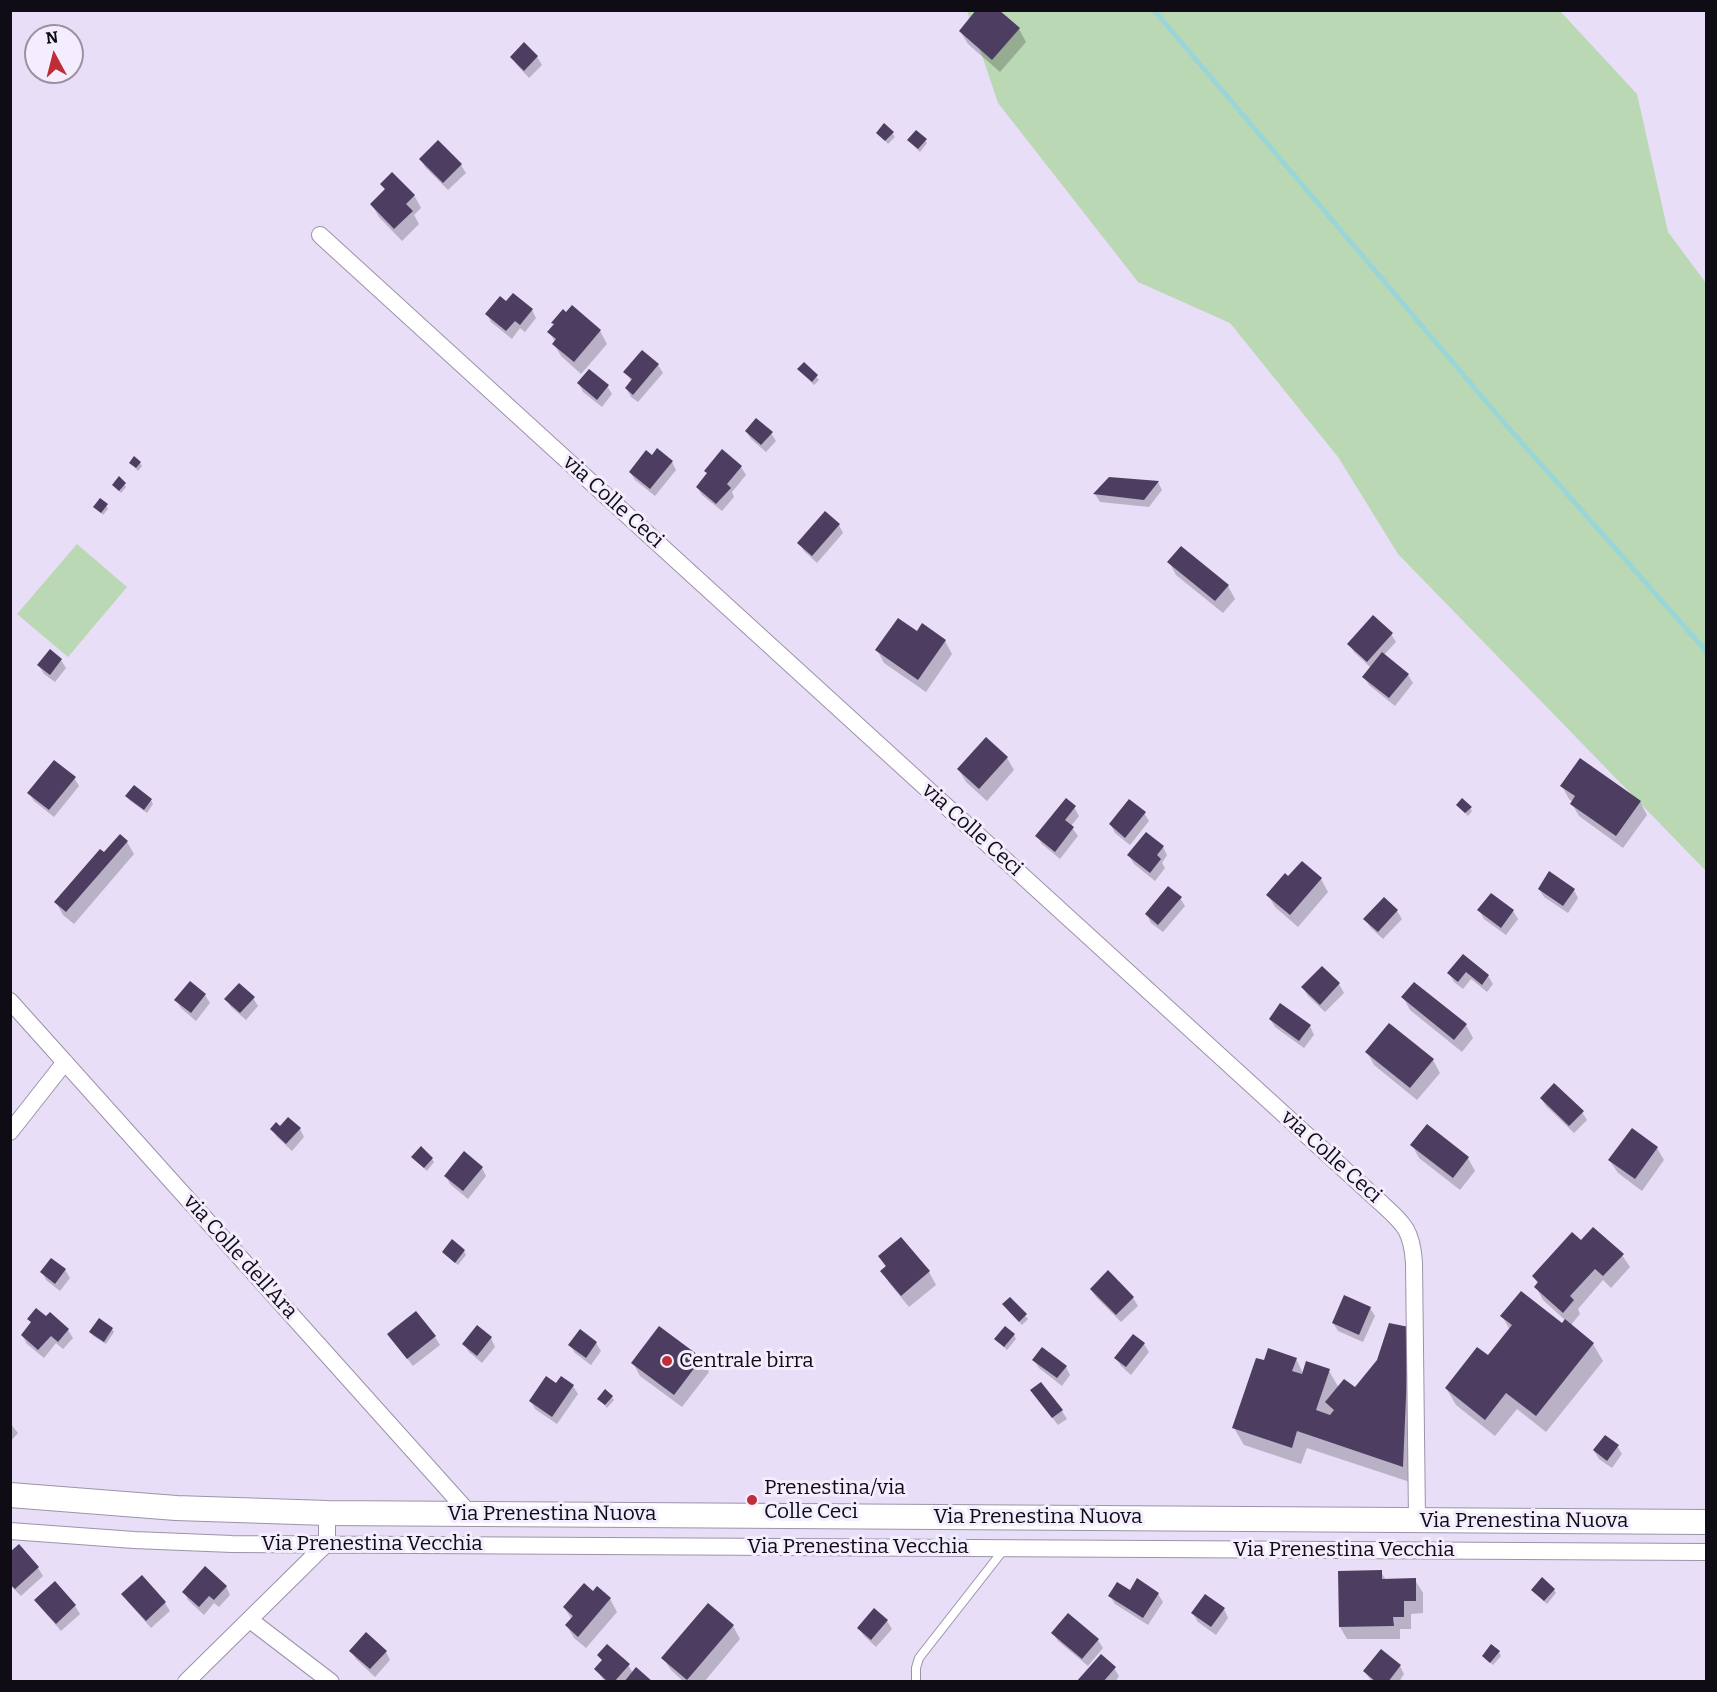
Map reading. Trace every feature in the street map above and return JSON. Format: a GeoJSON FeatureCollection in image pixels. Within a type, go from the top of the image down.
{"type":"FeatureCollection","features":[{"type":"Feature","properties":{"kind":"main road","name":"Via Prenestina Nuova"},"geometry":{"type":"LineString","coordinates":[[10,1495],[176,1508],[327,1513],[1707,1522]]}},
{"type":"Feature","properties":{"kind":"street","name":"via Colle Ceci"},"geometry":{"type":"LineString","coordinates":[[320,235],[1401,1222],[1409,1234],[1413,1253],[1417,1520]]}},
{"type":"Feature","properties":{"kind":"street","name":"via Colle dell'Ara"},"geometry":{"type":"LineString","coordinates":[[10,1000],[470,1514]]}},
{"type":"Feature","properties":{"kind":"street"},"geometry":{"type":"LineString","coordinates":[[10,1132],[65,1062]]}},
{"type":"Feature","properties":{"kind":"street"},"geometry":{"type":"LineString","coordinates":[[186,1682],[327,1544],[327,1513]]}},
{"type":"Feature","properties":{"kind":"street","name":"Via Prenestina Vecchia"},"geometry":{"type":"LineString","coordinates":[[10,1531],[184,1542],[327,1544],[1707,1552]]}},
{"type":"Feature","properties":{"kind":"street"},"geometry":{"type":"LineString","coordinates":[[250,1620],[331,1682]]}},
{"type":"Feature","properties":{"kind":"lane"},"geometry":{"type":"LineString","coordinates":[[916,1682],[915,1668],[919,1659],[1005,1548]]}},
{"type":"Feature","properties":{"kind":"green space"},"geometry":{"type":"Polygon","coordinates":[[[967,11],[1560,11],[1637,94],[1668,232],[1706,283],[1706,871],[1398,554],[1338,457],[1230,323],[1138,282],[998,103],[967,11]]]}},
{"type":"Feature","properties":{"kind":"green space"},"geometry":{"type":"Polygon","coordinates":[[[77,544],[127,587],[68,657],[17,614],[77,544]]]}},
{"type":"Feature","properties":{"kind":"building"},"geometry":{"type":"Polygon","coordinates":[[[976,10],[999,10],[1020,28],[992,60],[959,31],[976,10]]]}},
{"type":"Feature","properties":{"kind":"building"},"geometry":{"type":"Polygon","coordinates":[[[524,42],[538,56],[524,71],[510,57],[524,42]]]}},
{"type":"Feature","properties":{"kind":"building"},"geometry":{"type":"Polygon","coordinates":[[[884,123],[894,132],[885,141],[876,133],[884,123]]]}},
{"type":"Feature","properties":{"kind":"building"},"geometry":{"type":"Polygon","coordinates":[[[916,130],[927,139],[918,149],[907,140],[916,130]]]}},
{"type":"Feature","properties":{"kind":"building"},"geometry":{"type":"Polygon","coordinates":[[[438,140],[462,164],[443,183],[419,159],[438,140]]]}},
{"type":"Feature","properties":{"kind":"building"},"geometry":{"type":"Polygon","coordinates":[[[392,172],[415,195],[406,204],[413,211],[394,229],[370,204],[385,189],[380,184],[392,172]]]}},
{"type":"Feature","properties":{"kind":"building"},"geometry":{"type":"Polygon","coordinates":[[[513,293],[533,309],[520,325],[515,321],[506,331],[485,314],[500,296],[506,301],[513,293]]]}},
{"type":"Feature","properties":{"kind":"building"},"geometry":{"type":"Polygon","coordinates":[[[572,305],[601,330],[574,362],[552,344],[556,339],[547,332],[554,324],[551,323],[563,309],[566,312],[572,305]]]}},
{"type":"Feature","properties":{"kind":"building"},"geometry":{"type":"Polygon","coordinates":[[[642,350],[659,364],[633,395],[625,388],[632,379],[623,372],[642,350]]]}},
{"type":"Feature","properties":{"kind":"building"},"geometry":{"type":"Polygon","coordinates":[[[804,362],[818,375],[812,382],[797,369],[804,362]]]}},
{"type":"Feature","properties":{"kind":"building"},"geometry":{"type":"Polygon","coordinates":[[[589,369],[609,385],[597,400],[577,383],[589,369]]]}},
{"type":"Feature","properties":{"kind":"building"},"geometry":{"type":"Polygon","coordinates":[[[756,418],[773,432],[761,445],[745,431],[756,418]]]}},
{"type":"Feature","properties":{"kind":"building"},"geometry":{"type":"Polygon","coordinates":[[[657,448],[673,461],[650,489],[629,472],[646,450],[652,455],[657,448]]]}},
{"type":"Feature","properties":{"kind":"building"},"geometry":{"type":"Polygon","coordinates":[[[722,449],[742,466],[727,484],[731,488],[716,504],[696,487],[707,473],[704,471],[722,449]]]}},
{"type":"Feature","properties":{"kind":"building"},"geometry":{"type":"Polygon","coordinates":[[[134,456],[141,462],[136,468],[129,463],[134,456]]]}},
{"type":"Feature","properties":{"kind":"building"},"geometry":{"type":"Polygon","coordinates":[[[119,476],[126,483],[119,491],[112,485],[119,476]]]}},
{"type":"Feature","properties":{"kind":"building"},"geometry":{"type":"Polygon","coordinates":[[[1109,477],[1159,481],[1144,500],[1093,494],[1109,477]]]}},
{"type":"Feature","properties":{"kind":"building"},"geometry":{"type":"Polygon","coordinates":[[[100,498],[108,504],[101,513],[93,507],[100,498]]]}},
{"type":"Feature","properties":{"kind":"building"},"geometry":{"type":"Polygon","coordinates":[[[825,511],[840,524],[812,556],[797,543],[825,511]]]}},
{"type":"Feature","properties":{"kind":"building"},"geometry":{"type":"Polygon","coordinates":[[[1181,546],[1229,585],[1215,601],[1167,562],[1181,546]]]}},
{"type":"Feature","properties":{"kind":"building"},"geometry":{"type":"Polygon","coordinates":[[[1373,615],[1393,633],[1367,662],[1347,644],[1373,615]]]}},
{"type":"Feature","properties":{"kind":"building"},"geometry":{"type":"Polygon","coordinates":[[[898,618],[917,631],[922,623],[946,640],[918,680],[875,650],[898,618]]]}},
{"type":"Feature","properties":{"kind":"building"},"geometry":{"type":"Polygon","coordinates":[[[50,649],[62,659],[50,675],[37,665],[50,649]]]}},
{"type":"Feature","properties":{"kind":"building"},"geometry":{"type":"Polygon","coordinates":[[[1382,652],[1409,674],[1389,698],[1362,677],[1382,652]]]}},
{"type":"Feature","properties":{"kind":"building"},"geometry":{"type":"Polygon","coordinates":[[[986,737],[1008,757],[979,789],[957,769],[986,737]]]}},
{"type":"Feature","properties":{"kind":"building"},"geometry":{"type":"Polygon","coordinates":[[[1580,758],[1641,801],[1616,836],[1570,804],[1575,796],[1560,786],[1580,758]]]}},
{"type":"Feature","properties":{"kind":"building"},"geometry":{"type":"Polygon","coordinates":[[[54,760],[76,777],[49,810],[27,793],[54,760]]]}},
{"type":"Feature","properties":{"kind":"building"},"geometry":{"type":"Polygon","coordinates":[[[134,785],[152,799],[144,810],[125,796],[134,785]]]}},
{"type":"Feature","properties":{"kind":"building"},"geometry":{"type":"Polygon","coordinates":[[[1066,798],[1076,806],[1065,820],[1074,827],[1055,852],[1035,836],[1066,798]]]}},
{"type":"Feature","properties":{"kind":"building"},"geometry":{"type":"Polygon","coordinates":[[[1462,798],[1472,807],[1465,813],[1456,805],[1462,798]]]}},
{"type":"Feature","properties":{"kind":"building"},"geometry":{"type":"Polygon","coordinates":[[[1129,799],[1146,812],[1125,838],[1109,824],[1129,799]]]}},
{"type":"Feature","properties":{"kind":"building"},"geometry":{"type":"Polygon","coordinates":[[[1146,832],[1164,846],[1157,855],[1161,859],[1150,873],[1127,855],[1146,832]]]}},
{"type":"Feature","properties":{"kind":"building"},"geometry":{"type":"Polygon","coordinates":[[[120,834],[128,841],[66,912],[54,902],[100,849],[104,852],[120,834]]]}},
{"type":"Feature","properties":{"kind":"building"},"geometry":{"type":"Polygon","coordinates":[[[1302,861],[1322,878],[1290,915],[1266,895],[1285,873],[1288,876],[1302,861]]]}},
{"type":"Feature","properties":{"kind":"building"},"geometry":{"type":"Polygon","coordinates":[[[1549,871],[1575,889],[1563,906],[1538,889],[1549,871]]]}},
{"type":"Feature","properties":{"kind":"building"},"geometry":{"type":"Polygon","coordinates":[[[1168,886],[1182,897],[1158,925],[1145,914],[1168,886]]]}},
{"type":"Feature","properties":{"kind":"building"},"geometry":{"type":"Polygon","coordinates":[[[1491,893],[1514,910],[1501,928],[1477,910],[1491,893]]]}},
{"type":"Feature","properties":{"kind":"building"},"geometry":{"type":"Polygon","coordinates":[[[1384,897],[1398,910],[1378,932],[1363,919],[1384,897]]]}},
{"type":"Feature","properties":{"kind":"building"},"geometry":{"type":"Polygon","coordinates":[[[1463,954],[1489,975],[1482,985],[1466,972],[1458,982],[1447,973],[1463,954]]]}},
{"type":"Feature","properties":{"kind":"building"},"geometry":{"type":"Polygon","coordinates":[[[1322,966],[1340,983],[1320,1005],[1301,987],[1322,966]]]}},
{"type":"Feature","properties":{"kind":"building"},"geometry":{"type":"Polygon","coordinates":[[[190,981],[206,994],[191,1013],[174,1000],[190,981]]]}},
{"type":"Feature","properties":{"kind":"building"},"geometry":{"type":"Polygon","coordinates":[[[1414,982],[1467,1024],[1454,1040],[1401,997],[1414,982]]]}},
{"type":"Feature","properties":{"kind":"building"},"geometry":{"type":"Polygon","coordinates":[[[239,983],[255,997],[240,1013],[224,999],[239,983]]]}},
{"type":"Feature","properties":{"kind":"building"},"geometry":{"type":"Polygon","coordinates":[[[1280,1003],[1311,1025],[1299,1041],[1269,1019],[1280,1003]]]}},
{"type":"Feature","properties":{"kind":"building"},"geometry":{"type":"Polygon","coordinates":[[[1389,1023],[1434,1059],[1410,1088],[1365,1052],[1389,1023]]]}},
{"type":"Feature","properties":{"kind":"building"},"geometry":{"type":"Polygon","coordinates":[[[1554,1083],[1584,1111],[1569,1126],[1540,1098],[1554,1083]]]}},
{"type":"Feature","properties":{"kind":"building"},"geometry":{"type":"Polygon","coordinates":[[[288,1117],[301,1128],[286,1144],[270,1129],[276,1122],[280,1126],[288,1117]]]}},
{"type":"Feature","properties":{"kind":"building"},"geometry":{"type":"Polygon","coordinates":[[[1427,1124],[1469,1157],[1453,1178],[1410,1145],[1427,1124]]]}},
{"type":"Feature","properties":{"kind":"building"},"geometry":{"type":"Polygon","coordinates":[[[1632,1128],[1658,1147],[1635,1179],[1608,1160],[1632,1128]]]}},
{"type":"Feature","properties":{"kind":"building"},"geometry":{"type":"Polygon","coordinates":[[[421,1146],[433,1158],[424,1168],[411,1157],[421,1146]]]}},
{"type":"Feature","properties":{"kind":"building"},"geometry":{"type":"Polygon","coordinates":[[[464,1151],[483,1167],[463,1191],[444,1176],[464,1151]]]}},
{"type":"Feature","properties":{"kind":"building"},"geometry":{"type":"Polygon","coordinates":[[[1593,1227],[1624,1254],[1603,1276],[1595,1269],[1570,1296],[1574,1300],[1563,1313],[1534,1287],[1538,1282],[1532,1276],[1572,1232],[1581,1240],[1593,1227]]]}},
{"type":"Feature","properties":{"kind":"building"},"geometry":{"type":"Polygon","coordinates":[[[901,1237],[930,1271],[901,1296],[880,1271],[886,1266],[878,1256],[901,1237]]]}},
{"type":"Feature","properties":{"kind":"building"},"geometry":{"type":"Polygon","coordinates":[[[452,1239],[465,1250],[455,1263],[442,1252],[452,1239]]]}},
{"type":"Feature","properties":{"kind":"building"},"geometry":{"type":"Polygon","coordinates":[[[51,1258],[66,1269],[55,1284],[40,1272],[51,1258]]]}},
{"type":"Feature","properties":{"kind":"building"},"geometry":{"type":"Polygon","coordinates":[[[1108,1270],[1134,1297],[1116,1315],[1090,1289],[1108,1270]]]}},
{"type":"Feature","properties":{"kind":"building"},"geometry":{"type":"Polygon","coordinates":[[[1521,1291],[1562,1323],[1565,1319],[1594,1343],[1536,1416],[1506,1393],[1485,1420],[1445,1388],[1477,1347],[1488,1355],[1512,1325],[1500,1316],[1521,1291]]]}},
{"type":"Feature","properties":{"kind":"building"},"geometry":{"type":"Polygon","coordinates":[[[1344,1295],[1371,1307],[1359,1335],[1332,1323],[1344,1295]]]}},
{"type":"Feature","properties":{"kind":"building"},"geometry":{"type":"Polygon","coordinates":[[[1010,1297],[1027,1314],[1019,1322],[1002,1304],[1010,1297]]]}},
{"type":"Feature","properties":{"kind":"building"},"geometry":{"type":"Polygon","coordinates":[[[36,1308],[46,1316],[50,1312],[69,1329],[58,1342],[51,1336],[38,1350],[21,1335],[31,1322],[27,1319],[36,1308]]]}},
{"type":"Feature","properties":{"kind":"building"},"geometry":{"type":"Polygon","coordinates":[[[416,1311],[436,1336],[407,1359],[387,1334],[416,1311]]]}},
{"type":"Feature","properties":{"kind":"building"},"geometry":{"type":"Polygon","coordinates":[[[99,1318],[113,1328],[104,1342],[89,1332],[99,1318]]]}},
{"type":"Feature","properties":{"kind":"building"},"geometry":{"type":"Polygon","coordinates":[[[1389,1323],[1409,1327],[1403,1467],[1297,1431],[1292,1448],[1232,1428],[1256,1358],[1264,1360],[1268,1348],[1297,1358],[1292,1371],[1302,1374],[1306,1361],[1330,1369],[1316,1410],[1330,1415],[1334,1410],[1325,1402],[1344,1379],[1355,1387],[1377,1360],[1389,1323]]]}},
{"type":"Feature","properties":{"kind":"building"},"geometry":{"type":"Polygon","coordinates":[[[477,1325],[492,1337],[477,1356],[462,1344],[477,1325]]]}},
{"type":"Feature","properties":{"kind":"building","name":"Centrale birra"},"geometry":{"type":"Polygon","coordinates":[[[659,1326],[702,1358],[674,1395],[631,1363],[659,1326]]]}},
{"type":"Feature","properties":{"kind":"building"},"geometry":{"type":"Polygon","coordinates":[[[1005,1326],[1015,1334],[1004,1347],[994,1339],[1005,1326]]]}},
{"type":"Feature","properties":{"kind":"building"},"geometry":{"type":"Polygon","coordinates":[[[580,1329],[597,1342],[586,1358],[568,1345],[580,1329]]]}},
{"type":"Feature","properties":{"kind":"building"},"geometry":{"type":"Polygon","coordinates":[[[1133,1334],[1145,1343],[1126,1367],[1114,1358],[1133,1334]]]}},
{"type":"Feature","properties":{"kind":"building"},"geometry":{"type":"Polygon","coordinates":[[[1042,1347],[1067,1366],[1057,1378],[1032,1360],[1042,1347]]]}},
{"type":"Feature","properties":{"kind":"building"},"geometry":{"type":"Polygon","coordinates":[[[546,1376],[556,1383],[561,1376],[574,1385],[552,1417],[529,1401],[546,1376]]]}},
{"type":"Feature","properties":{"kind":"building"},"geometry":{"type":"Polygon","coordinates":[[[1041,1382],[1063,1410],[1052,1418],[1030,1390],[1041,1382]]]}},
{"type":"Feature","properties":{"kind":"building"},"geometry":{"type":"Polygon","coordinates":[[[605,1389],[613,1396],[605,1405],[597,1399],[605,1389]]]}},
{"type":"Feature","properties":{"kind":"building"},"geometry":{"type":"Polygon","coordinates":[[[1605,1435],[1619,1445],[1607,1461],[1593,1450],[1605,1435]]]}},
{"type":"Feature","properties":{"kind":"building"},"geometry":{"type":"Polygon","coordinates":[[[19,1544],[39,1567],[15,1589],[10,1584],[10,1552],[19,1544]]]}},
{"type":"Feature","properties":{"kind":"building"},"geometry":{"type":"Polygon","coordinates":[[[205,1566],[227,1586],[214,1600],[209,1596],[199,1607],[182,1592],[205,1566]]]}},
{"type":"Feature","properties":{"kind":"building"},"geometry":{"type":"Polygon","coordinates":[[[1382,1570],[1382,1579],[1416,1578],[1416,1601],[1404,1601],[1404,1617],[1393,1617],[1394,1626],[1339,1627],[1338,1571],[1382,1570]]]}},
{"type":"Feature","properties":{"kind":"building"},"geometry":{"type":"Polygon","coordinates":[[[142,1575],[166,1602],[146,1621],[121,1594],[142,1575]]]}},
{"type":"Feature","properties":{"kind":"building"},"geometry":{"type":"Polygon","coordinates":[[[1542,1577],[1555,1589],[1544,1601],[1531,1590],[1542,1577]]]}},
{"type":"Feature","properties":{"kind":"building"},"geometry":{"type":"Polygon","coordinates":[[[1137,1578],[1159,1593],[1143,1618],[1108,1596],[1117,1582],[1130,1590],[1137,1578]]]}},
{"type":"Feature","properties":{"kind":"building"},"geometry":{"type":"Polygon","coordinates":[[[55,1581],[76,1605],[56,1624],[34,1600],[55,1581]]]}},
{"type":"Feature","properties":{"kind":"building"},"geometry":{"type":"Polygon","coordinates":[[[584,1583],[593,1591],[597,1586],[611,1598],[578,1637],[565,1625],[573,1616],[563,1607],[584,1583]]]}},
{"type":"Feature","properties":{"kind":"building"},"geometry":{"type":"Polygon","coordinates":[[[1205,1594],[1225,1608],[1211,1627],[1191,1613],[1205,1594]]]}},
{"type":"Feature","properties":{"kind":"building"},"geometry":{"type":"Polygon","coordinates":[[[708,1603],[734,1625],[687,1680],[661,1658],[708,1603]]]}},
{"type":"Feature","properties":{"kind":"building"},"geometry":{"type":"Polygon","coordinates":[[[874,1608],[888,1620],[871,1640],[857,1628],[874,1608]]]}},
{"type":"Feature","properties":{"kind":"building"},"geometry":{"type":"Polygon","coordinates":[[[1068,1613],[1099,1639],[1082,1659],[1051,1633],[1068,1613]]]}},
{"type":"Feature","properties":{"kind":"building"},"geometry":{"type":"Polygon","coordinates":[[[366,1632],[387,1651],[370,1669],[349,1651],[366,1632]]]}},
{"type":"Feature","properties":{"kind":"building"},"geometry":{"type":"Polygon","coordinates":[[[607,1644],[630,1664],[614,1682],[608,1682],[594,1669],[602,1660],[597,1655],[607,1644]]]}},
{"type":"Feature","properties":{"kind":"building"},"geometry":{"type":"Polygon","coordinates":[[[1491,1644],[1500,1651],[1490,1663],[1482,1656],[1491,1644]]]}},
{"type":"Feature","properties":{"kind":"building"},"geometry":{"type":"Polygon","coordinates":[[[1381,1649],[1401,1665],[1388,1682],[1376,1682],[1363,1671],[1381,1649]]]}},
{"type":"Feature","properties":{"kind":"building"},"geometry":{"type":"Polygon","coordinates":[[[1101,1654],[1116,1667],[1103,1682],[1076,1682],[1101,1654]]]}},
{"type":"Feature","properties":{"kind":"building"},"geometry":{"type":"Polygon","coordinates":[[[636,1667],[653,1682],[624,1682],[636,1667]]]}},
{"type":"Feature","properties":{"kind":"waterway"},"geometry":{"type":"LineString","coordinates":[[1154,10],[1500,418],[1706,651]]}},
{"type":"Feature","properties":{"kind":"place","name":"Centrale birra"},"geometry":{"type":"Point","coordinates":[667,1361]}},
{"type":"Feature","properties":{"kind":"place","name":"Prenestina/via Colle Ceci"},"geometry":{"type":"Point","coordinates":[752,1500]}}]}
